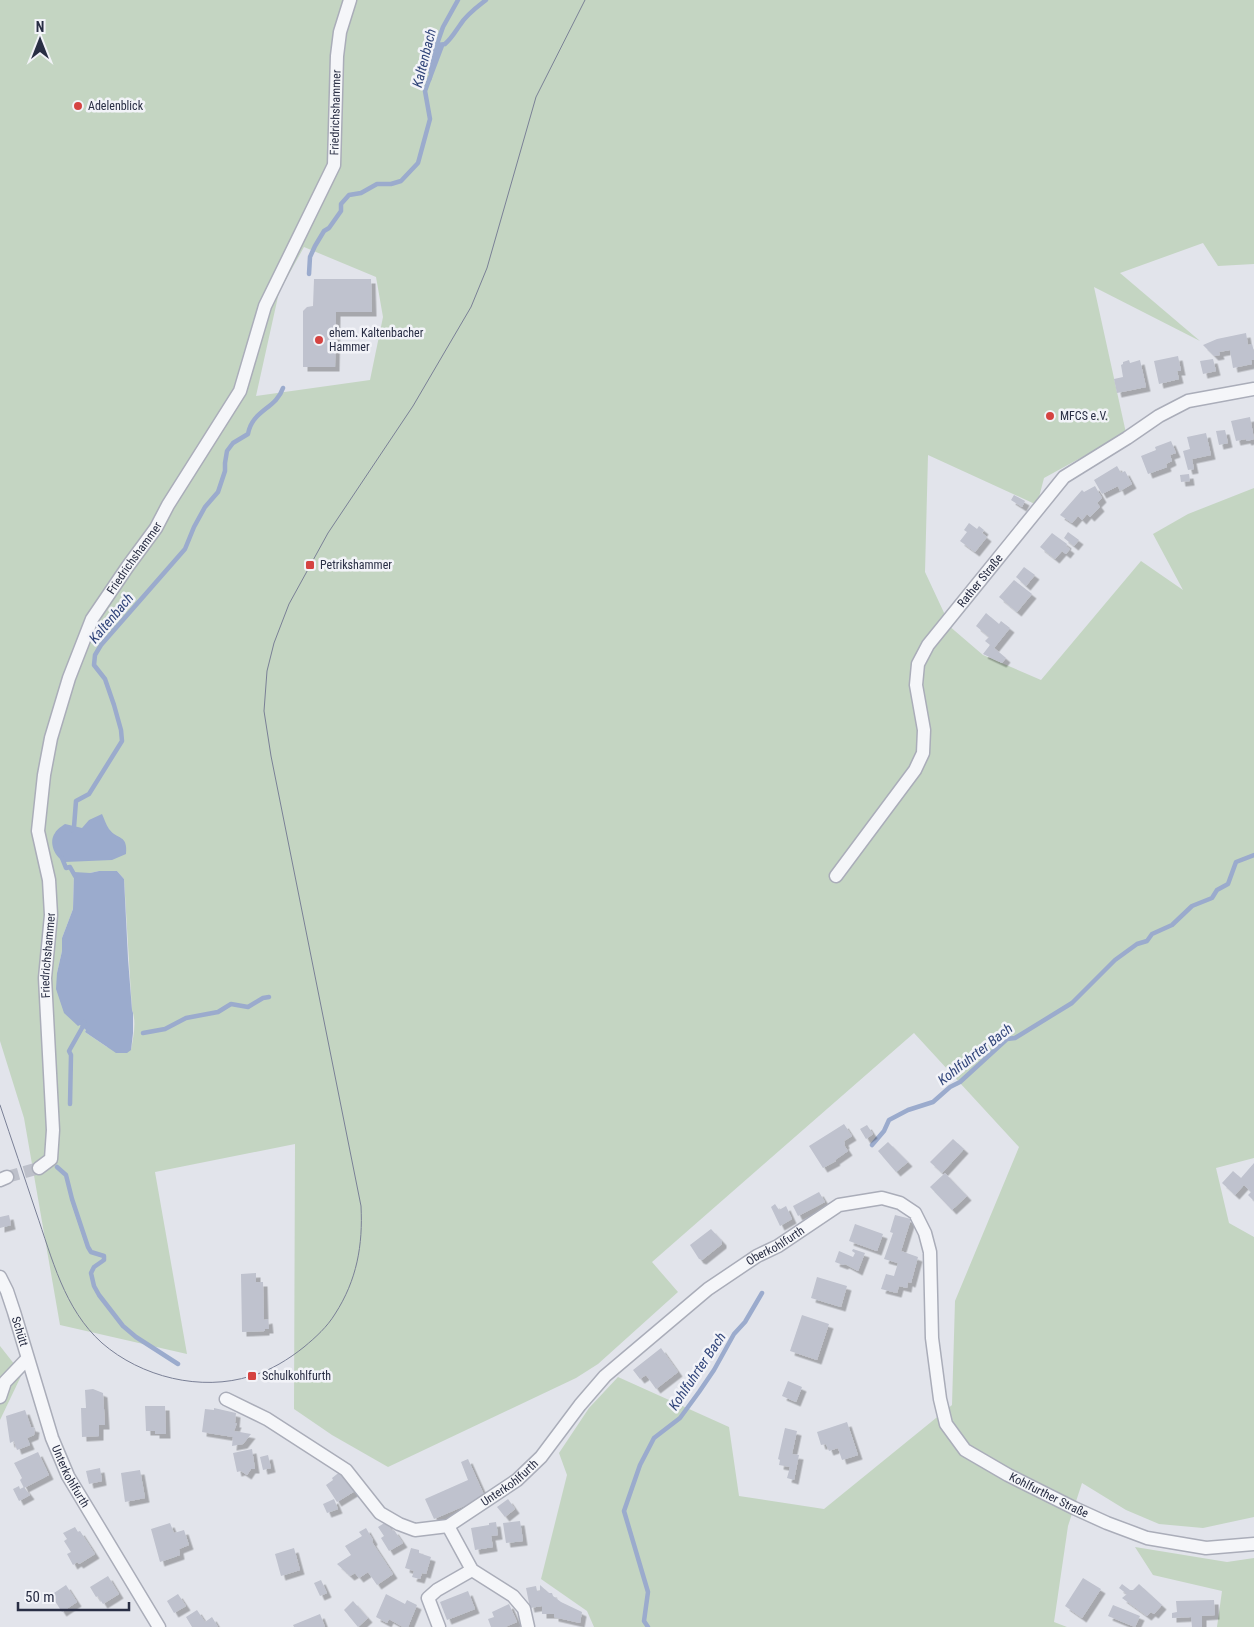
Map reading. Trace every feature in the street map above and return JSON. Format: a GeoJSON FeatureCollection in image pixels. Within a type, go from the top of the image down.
{"type":"FeatureCollection","features":[{"type":"Feature","properties":{"kind":"street","name":"Friedrichshammer"},"geometry":{"type":"LineString","coordinates":[[39,1168],[52,1159],[45,978],[50,915],[49,880],[38,831],[44,775],[51,738],[69,678],[92,619],[156,528],[168,505],[240,391],[265,306],[334,165],[340,32],[350,0]]}},
{"type":"Feature","properties":{"kind":"street","name":"Rather Straße"},"geometry":{"type":"LineString","coordinates":[[836,876],[915,770],[923,753],[924,730],[916,685],[918,664],[925,651],[1064,477],[1159,416],[1188,402],[1254,389]]}},
{"type":"Feature","properties":{"kind":"street","name":"Oberkohlfurth"},"geometry":{"type":"LineString","coordinates":[[561,1429],[605,1376],[708,1289],[757,1256],[778,1246],[839,1205],[882,1198],[900,1203],[915,1213],[926,1233],[930,1252],[932,1338]]}},
{"type":"Feature","properties":{"kind":"street","name":"Schütt"},"geometry":{"type":"LineString","coordinates":[[0,1277],[14,1312],[27,1359]]}},
{"type":"Feature","properties":{"kind":"street","name":"Kohlfurther Straße"},"geometry":{"type":"LineString","coordinates":[[932,1338],[940,1399],[946,1424],[965,1450],[1008,1475],[1074,1508],[1147,1538],[1206,1548],[1254,1544]]}},
{"type":"Feature","properties":{"kind":"street"},"geometry":{"type":"LineString","coordinates":[[0,1397],[5,1382],[27,1359]]}},
{"type":"Feature","properties":{"kind":"street","name":"Unterkohlfurth"},"geometry":{"type":"LineString","coordinates":[[27,1359],[52,1438],[68,1476],[159,1627]]}},
{"type":"Feature","properties":{"kind":"street","name":"Unterkohlfurth"},"geometry":{"type":"LineString","coordinates":[[226,1399],[267,1419],[346,1470],[380,1513],[399,1524],[415,1530],[448,1526],[517,1480],[541,1457],[561,1429]]}},
{"type":"Feature","properties":{"kind":"street"},"geometry":{"type":"LineString","coordinates":[[448,1526],[472,1570],[512,1596],[524,1609],[528,1627]]}},
{"type":"Feature","properties":{"kind":"street"},"geometry":{"type":"LineString","coordinates":[[439,1627],[428,1598],[437,1590],[472,1570]]}},
{"type":"Feature","properties":{"kind":"green space"},"geometry":{"type":"Polygon","coordinates":[[[0,0],[1254,0],[1254,264],[1218,266],[1203,243],[1120,273],[1200,341],[1094,287],[1126,433],[1044,478],[1037,505],[928,455],[925,572],[948,625],[983,655],[1041,680],[1141,561],[1183,590],[1153,534],[1188,514],[1254,488],[1254,1158],[1216,1168],[1229,1223],[1254,1237],[1254,1517],[1203,1528],[1159,1524],[1126,1510],[1082,1483],[1068,1526],[1054,1622],[1067,1627],[594,1627],[587,1611],[541,1579],[567,1475],[559,1453],[589,1408],[618,1377],[729,1427],[739,1496],[824,1509],[952,1405],[955,1301],[1019,1147],[914,1033],[652,1262],[678,1292],[598,1364],[576,1378],[388,1467],[332,1435],[294,1409],[295,1144],[155,1172],[187,1354],[60,1325],[24,1118],[0,1041],[0,0]],[[304,247],[279,292],[256,396],[370,380],[383,317],[376,277],[304,247]],[[117,871],[74,873],[73,909],[62,938],[62,951],[57,973],[80,1025],[86,1030],[85,1032],[107,1047],[131,1050],[134,1020],[124,879],[117,871]]]}},
{"type":"Feature","properties":{"kind":"green space"},"geometry":{"type":"Polygon","coordinates":[[[0,1346],[22,1374],[0,1420],[0,1346]]]}},
{"type":"Feature","properties":{"kind":"green space"},"geometry":{"type":"Polygon","coordinates":[[[1135,1547],[1227,1562],[1254,1558],[1254,1627],[1217,1627],[1222,1591],[1153,1575],[1135,1547]]]}},
{"type":"Feature","properties":{"kind":"water"},"geometry":{"type":"Polygon","coordinates":[[[444,42],[445,44],[431,81],[428,83],[427,65],[433,43],[444,42]]]}},
{"type":"Feature","properties":{"kind":"water"},"geometry":{"type":"Polygon","coordinates":[[[102,814],[109,829],[124,840],[126,854],[112,860],[65,862],[61,860],[52,845],[53,837],[58,829],[65,824],[82,828],[89,820],[102,814]]]}},
{"type":"Feature","properties":{"kind":"water"},"geometry":{"type":"Polygon","coordinates":[[[117,871],[124,879],[133,1013],[131,1050],[127,1053],[116,1053],[85,1032],[86,1030],[80,1025],[78,1026],[64,1013],[56,989],[57,973],[62,951],[62,938],[73,909],[74,872],[90,873],[117,871]]]}},
{"type":"Feature","properties":{"kind":"building"},"geometry":{"type":"Polygon","coordinates":[[[314,279],[371,279],[372,312],[336,312],[335,367],[303,367],[303,311],[307,307],[313,306],[314,279]]]}},
{"type":"Feature","properties":{"kind":"building"},"geometry":{"type":"Polygon","coordinates":[[[1246,333],[1248,345],[1252,344],[1254,352],[1254,360],[1251,360],[1252,364],[1233,368],[1230,350],[1219,352],[1220,355],[1214,356],[1203,345],[1217,339],[1246,333]]]}},
{"type":"Feature","properties":{"kind":"building"},"geometry":{"type":"Polygon","coordinates":[[[1178,356],[1181,371],[1177,371],[1179,379],[1159,384],[1154,361],[1178,356]]]}},
{"type":"Feature","properties":{"kind":"building"},"geometry":{"type":"Polygon","coordinates":[[[1213,359],[1216,371],[1203,374],[1200,361],[1213,359]]]}},
{"type":"Feature","properties":{"kind":"building"},"geometry":{"type":"Polygon","coordinates":[[[1129,360],[1130,363],[1140,360],[1146,387],[1117,393],[1114,379],[1123,377],[1121,365],[1129,360]]]}},
{"type":"Feature","properties":{"kind":"building"},"geometry":{"type":"Polygon","coordinates":[[[1250,417],[1254,439],[1236,441],[1231,421],[1250,417]]]}},
{"type":"Feature","properties":{"kind":"building"},"geometry":{"type":"Polygon","coordinates":[[[1225,430],[1228,443],[1219,445],[1216,431],[1225,430]]]}},
{"type":"Feature","properties":{"kind":"building"},"geometry":{"type":"Polygon","coordinates":[[[1206,433],[1211,455],[1192,459],[1194,469],[1188,470],[1183,451],[1190,449],[1187,437],[1206,433]]]}},
{"type":"Feature","properties":{"kind":"building"},"geometry":{"type":"Polygon","coordinates":[[[1171,441],[1176,453],[1170,455],[1172,461],[1166,464],[1167,467],[1148,474],[1141,456],[1156,450],[1155,447],[1171,441]]]}},
{"type":"Feature","properties":{"kind":"building"},"geometry":{"type":"Polygon","coordinates":[[[1117,466],[1121,473],[1125,471],[1132,484],[1120,491],[1118,486],[1102,494],[1094,480],[1117,466]]]}},
{"type":"Feature","properties":{"kind":"building"},"geometry":{"type":"Polygon","coordinates":[[[1189,474],[1190,481],[1181,482],[1180,475],[1189,474]]]}},
{"type":"Feature","properties":{"kind":"building"},"geometry":{"type":"Polygon","coordinates":[[[1095,486],[1102,498],[1097,503],[1100,507],[1090,517],[1087,514],[1082,520],[1078,516],[1072,523],[1060,515],[1082,490],[1084,492],[1095,486]]]}},
{"type":"Feature","properties":{"kind":"building"},"geometry":{"type":"Polygon","coordinates":[[[1014,495],[1025,501],[1022,507],[1011,500],[1014,495]]]}},
{"type":"Feature","properties":{"kind":"building"},"geometry":{"type":"Polygon","coordinates":[[[969,523],[977,529],[979,526],[984,530],[982,533],[987,537],[975,552],[960,541],[967,532],[964,530],[969,523]]]}},
{"type":"Feature","properties":{"kind":"building"},"geometry":{"type":"Polygon","coordinates":[[[1068,532],[1079,540],[1074,546],[1064,538],[1068,532]]]}},
{"type":"Feature","properties":{"kind":"building"},"geometry":{"type":"Polygon","coordinates":[[[1052,533],[1067,544],[1066,546],[1070,549],[1066,554],[1062,551],[1055,559],[1040,547],[1052,533]]]}},
{"type":"Feature","properties":{"kind":"building"},"geometry":{"type":"Polygon","coordinates":[[[1024,567],[1035,575],[1026,586],[1016,577],[1024,567]]]}},
{"type":"Feature","properties":{"kind":"building"},"geometry":{"type":"Polygon","coordinates":[[[1014,580],[1032,594],[1017,612],[999,597],[1014,580]]]}},
{"type":"Feature","properties":{"kind":"building"},"geometry":{"type":"Polygon","coordinates":[[[986,613],[999,624],[1001,621],[1010,628],[994,648],[1006,658],[1002,663],[983,654],[990,645],[985,641],[989,637],[976,626],[986,613]]]}},
{"type":"Feature","properties":{"kind":"building"},"geometry":{"type":"Polygon","coordinates":[[[844,1124],[852,1136],[844,1141],[848,1151],[836,1161],[823,1168],[809,1146],[844,1124]]]}},
{"type":"Feature","properties":{"kind":"building"},"geometry":{"type":"Polygon","coordinates":[[[867,1125],[873,1134],[866,1139],[860,1129],[867,1125]]]}},
{"type":"Feature","properties":{"kind":"building"},"geometry":{"type":"Polygon","coordinates":[[[953,1139],[964,1149],[942,1173],[930,1162],[953,1139]]]}},
{"type":"Feature","properties":{"kind":"building"},"geometry":{"type":"Polygon","coordinates":[[[888,1142],[908,1162],[896,1172],[878,1151],[888,1142]]]}},
{"type":"Feature","properties":{"kind":"building"},"geometry":{"type":"Polygon","coordinates":[[[1254,1163],[1254,1201],[1248,1195],[1251,1192],[1244,1185],[1235,1195],[1222,1183],[1233,1171],[1241,1178],[1254,1163]]]}},
{"type":"Feature","properties":{"kind":"building"},"geometry":{"type":"Polygon","coordinates":[[[945,1173],[967,1196],[952,1210],[930,1187],[945,1173]]]}},
{"type":"Feature","properties":{"kind":"building"},"geometry":{"type":"Polygon","coordinates":[[[819,1192],[825,1202],[798,1216],[793,1206],[819,1192]]]}},
{"type":"Feature","properties":{"kind":"building"},"geometry":{"type":"Polygon","coordinates":[[[775,1204],[779,1210],[786,1206],[792,1219],[780,1226],[771,1207],[775,1204]]]}},
{"type":"Feature","properties":{"kind":"building"},"geometry":{"type":"Polygon","coordinates":[[[9,1215],[11,1225],[0,1228],[0,1217],[9,1215]]]}},
{"type":"Feature","properties":{"kind":"building"},"geometry":{"type":"Polygon","coordinates":[[[895,1215],[911,1219],[901,1251],[918,1257],[911,1283],[908,1282],[907,1288],[899,1286],[897,1293],[881,1289],[886,1274],[894,1276],[898,1263],[884,1259],[893,1233],[890,1232],[895,1215]]]}},
{"type":"Feature","properties":{"kind":"building"},"geometry":{"type":"Polygon","coordinates":[[[855,1224],[883,1234],[877,1251],[849,1241],[855,1224]]]}},
{"type":"Feature","properties":{"kind":"building"},"geometry":{"type":"Polygon","coordinates":[[[711,1229],[722,1241],[722,1244],[702,1260],[699,1259],[690,1245],[711,1229]]]}},
{"type":"Feature","properties":{"kind":"building"},"geometry":{"type":"Polygon","coordinates":[[[853,1249],[865,1253],[858,1271],[845,1264],[835,1262],[839,1251],[853,1257],[855,1253],[852,1251],[853,1249]]]}},
{"type":"Feature","properties":{"kind":"building"},"geometry":{"type":"Polygon","coordinates":[[[256,1273],[256,1282],[263,1282],[264,1320],[268,1319],[269,1329],[265,1329],[265,1331],[242,1332],[241,1274],[256,1273]]]}},
{"type":"Feature","properties":{"kind":"building"},"geometry":{"type":"Polygon","coordinates":[[[817,1277],[847,1286],[841,1307],[811,1298],[817,1277]]]}},
{"type":"Feature","properties":{"kind":"building"},"geometry":{"type":"Polygon","coordinates":[[[802,1315],[829,1324],[817,1360],[790,1351],[802,1315]]]}},
{"type":"Feature","properties":{"kind":"building"},"geometry":{"type":"Polygon","coordinates":[[[661,1348],[678,1372],[656,1389],[646,1375],[640,1379],[633,1370],[661,1348]]]}},
{"type":"Feature","properties":{"kind":"building"},"geometry":{"type":"Polygon","coordinates":[[[788,1381],[802,1387],[796,1402],[782,1396],[788,1381]]]}},
{"type":"Feature","properties":{"kind":"building"},"geometry":{"type":"Polygon","coordinates":[[[93,1389],[103,1393],[105,1425],[99,1425],[99,1436],[82,1437],[81,1408],[86,1408],[85,1390],[93,1389]]]}},
{"type":"Feature","properties":{"kind":"building"},"geometry":{"type":"Polygon","coordinates":[[[145,1406],[165,1406],[166,1434],[155,1434],[155,1431],[146,1431],[145,1406]]]}},
{"type":"Feature","properties":{"kind":"building"},"geometry":{"type":"Polygon","coordinates":[[[214,1408],[236,1413],[235,1423],[237,1423],[234,1431],[251,1434],[243,1444],[232,1446],[233,1437],[202,1432],[205,1409],[214,1410],[214,1408]]]}},
{"type":"Feature","properties":{"kind":"building"},"geometry":{"type":"Polygon","coordinates":[[[25,1410],[31,1427],[35,1428],[34,1435],[27,1438],[30,1445],[17,1450],[14,1441],[10,1443],[6,1416],[25,1410]]]}},
{"type":"Feature","properties":{"kind":"building"},"geometry":{"type":"Polygon","coordinates":[[[847,1422],[858,1455],[842,1460],[838,1448],[829,1451],[826,1444],[821,1445],[817,1432],[847,1422]]]}},
{"type":"Feature","properties":{"kind":"building"},"geometry":{"type":"Polygon","coordinates":[[[785,1428],[797,1431],[792,1454],[799,1455],[794,1480],[787,1478],[790,1467],[779,1465],[780,1460],[778,1459],[785,1428]]]}},
{"type":"Feature","properties":{"kind":"building"},"geometry":{"type":"Polygon","coordinates":[[[252,1449],[255,1469],[251,1469],[247,1475],[241,1471],[237,1472],[233,1453],[252,1449]]]}},
{"type":"Feature","properties":{"kind":"building"},"geometry":{"type":"Polygon","coordinates":[[[38,1452],[49,1475],[24,1488],[20,1480],[22,1478],[14,1463],[38,1452]]]}},
{"type":"Feature","properties":{"kind":"building"},"geometry":{"type":"Polygon","coordinates":[[[268,1455],[271,1468],[263,1470],[260,1457],[268,1455]]]}},
{"type":"Feature","properties":{"kind":"building"},"geometry":{"type":"Polygon","coordinates":[[[468,1459],[485,1497],[434,1519],[425,1499],[468,1480],[461,1462],[468,1459]]]}},
{"type":"Feature","properties":{"kind":"building"},"geometry":{"type":"Polygon","coordinates":[[[100,1468],[102,1481],[89,1484],[86,1471],[100,1468]]]}},
{"type":"Feature","properties":{"kind":"building"},"geometry":{"type":"Polygon","coordinates":[[[140,1470],[145,1498],[125,1502],[121,1473],[140,1470]]]}},
{"type":"Feature","properties":{"kind":"building"},"geometry":{"type":"Polygon","coordinates":[[[341,1471],[355,1491],[337,1502],[326,1485],[341,1471]]]}},
{"type":"Feature","properties":{"kind":"building"},"geometry":{"type":"Polygon","coordinates":[[[19,1486],[20,1489],[24,1487],[30,1495],[19,1501],[13,1489],[19,1486]]]}},
{"type":"Feature","properties":{"kind":"building"},"geometry":{"type":"Polygon","coordinates":[[[334,1499],[338,1509],[327,1513],[323,1504],[334,1499]]]}},
{"type":"Feature","properties":{"kind":"building"},"geometry":{"type":"Polygon","coordinates":[[[508,1499],[515,1509],[505,1517],[497,1507],[508,1499]]]}},
{"type":"Feature","properties":{"kind":"building"},"geometry":{"type":"Polygon","coordinates":[[[520,1521],[523,1541],[506,1543],[503,1523],[520,1521]]]}},
{"type":"Feature","properties":{"kind":"building"},"geometry":{"type":"Polygon","coordinates":[[[386,1522],[403,1543],[389,1551],[381,1538],[384,1536],[378,1527],[386,1522]]]}},
{"type":"Feature","properties":{"kind":"building"},"geometry":{"type":"Polygon","coordinates":[[[496,1522],[498,1535],[491,1536],[493,1547],[475,1550],[471,1528],[496,1522]]]}},
{"type":"Feature","properties":{"kind":"building"},"geometry":{"type":"Polygon","coordinates":[[[170,1523],[174,1533],[184,1530],[189,1545],[179,1549],[180,1555],[160,1562],[151,1529],[170,1523]]]}},
{"type":"Feature","properties":{"kind":"building"},"geometry":{"type":"Polygon","coordinates":[[[75,1527],[78,1532],[80,1531],[95,1554],[79,1564],[77,1562],[73,1565],[67,1554],[71,1552],[64,1541],[67,1539],[63,1533],[75,1527]]]}},
{"type":"Feature","properties":{"kind":"building"},"geometry":{"type":"Polygon","coordinates":[[[366,1528],[373,1540],[372,1542],[393,1574],[377,1585],[368,1572],[359,1578],[355,1573],[350,1576],[337,1564],[351,1555],[345,1546],[362,1536],[359,1532],[366,1528]]]}},
{"type":"Feature","properties":{"kind":"building"},"geometry":{"type":"Polygon","coordinates":[[[294,1548],[300,1570],[281,1576],[275,1554],[294,1548]]]}},
{"type":"Feature","properties":{"kind":"building"},"geometry":{"type":"Polygon","coordinates":[[[411,1548],[431,1557],[426,1574],[422,1573],[420,1579],[412,1577],[414,1571],[405,1568],[411,1548]]]}},
{"type":"Feature","properties":{"kind":"building"},"geometry":{"type":"Polygon","coordinates":[[[108,1576],[119,1594],[103,1604],[90,1587],[108,1576]]]}},
{"type":"Feature","properties":{"kind":"building"},"geometry":{"type":"Polygon","coordinates":[[[1083,1578],[1101,1589],[1082,1618],[1065,1606],[1083,1578]]]}},
{"type":"Feature","properties":{"kind":"building"},"geometry":{"type":"Polygon","coordinates":[[[321,1580],[327,1593],[320,1596],[314,1583],[321,1580]]]}},
{"type":"Feature","properties":{"kind":"building"},"geometry":{"type":"Polygon","coordinates":[[[1122,1584],[1133,1590],[1139,1584],[1162,1605],[1154,1614],[1151,1612],[1147,1616],[1122,1598],[1127,1594],[1119,1588],[1122,1584]]]}},
{"type":"Feature","properties":{"kind":"building"},"geometry":{"type":"Polygon","coordinates":[[[66,1585],[77,1602],[62,1612],[51,1595],[66,1585]]]}},
{"type":"Feature","properties":{"kind":"building"},"geometry":{"type":"Polygon","coordinates":[[[540,1585],[561,1602],[582,1612],[580,1623],[554,1617],[554,1614],[542,1614],[542,1606],[530,1608],[526,1588],[536,1586],[537,1591],[540,1591],[540,1585]]]}},
{"type":"Feature","properties":{"kind":"building"},"geometry":{"type":"Polygon","coordinates":[[[468,1591],[475,1609],[447,1620],[440,1602],[468,1591]]]}},
{"type":"Feature","properties":{"kind":"building"},"geometry":{"type":"Polygon","coordinates":[[[178,1594],[186,1606],[174,1613],[167,1601],[178,1594]]]}},
{"type":"Feature","properties":{"kind":"building"},"geometry":{"type":"Polygon","coordinates":[[[386,1594],[405,1604],[407,1600],[417,1605],[408,1627],[403,1627],[389,1619],[387,1623],[376,1617],[386,1594]]]}},
{"type":"Feature","properties":{"kind":"building"},"geometry":{"type":"Polygon","coordinates":[[[1214,1600],[1215,1615],[1202,1616],[1202,1627],[1192,1627],[1191,1617],[1172,1618],[1172,1613],[1177,1612],[1176,1601],[1214,1600]]]}},
{"type":"Feature","properties":{"kind":"building"},"geometry":{"type":"Polygon","coordinates":[[[353,1601],[368,1618],[358,1627],[344,1610],[353,1601]]]}},
{"type":"Feature","properties":{"kind":"building"},"geometry":{"type":"Polygon","coordinates":[[[509,1604],[517,1622],[505,1627],[491,1627],[488,1619],[494,1617],[492,1612],[509,1604]]]}},
{"type":"Feature","properties":{"kind":"building"},"geometry":{"type":"Polygon","coordinates":[[[1113,1605],[1140,1616],[1135,1627],[1108,1616],[1113,1605]]]}},
{"type":"Feature","properties":{"kind":"building"},"geometry":{"type":"Polygon","coordinates":[[[197,1610],[205,1622],[212,1617],[218,1627],[192,1627],[186,1617],[197,1610]]]}},
{"type":"Feature","properties":{"kind":"building"},"geometry":{"type":"Polygon","coordinates":[[[320,1614],[325,1627],[294,1627],[293,1625],[320,1614]]]}},
{"type":"Feature","properties":{"kind":"waterway","name":"Kaltenbach"},"geometry":{"type":"LineString","coordinates":[[436,47],[443,27],[458,0]]}},
{"type":"Feature","properties":{"kind":"waterway"},"geometry":{"type":"LineString","coordinates":[[445,44],[465,18],[486,0]]}},
{"type":"Feature","properties":{"kind":"waterway","name":"Kaltenbach"},"geometry":{"type":"LineString","coordinates":[[309,274],[310,257],[315,246],[324,231],[329,228],[341,211],[341,204],[349,195],[361,193],[377,184],[391,184],[401,181],[418,163],[430,119],[425,91],[430,77]]}},
{"type":"Feature","properties":{"kind":"waterway","name":"Kaltenbach"},"geometry":{"type":"LineString","coordinates":[[72,830],[74,827],[76,801],[89,794],[122,741],[121,730],[105,679],[94,665],[95,655],[101,645],[185,549],[205,507],[218,492],[225,471],[227,451],[233,443],[248,434],[254,420],[275,401],[283,388]]}},
{"type":"Feature","properties":{"kind":"waterway","name":"Kohlfuhrter Bach"},"geometry":{"type":"LineString","coordinates":[[872,1145],[884,1131],[889,1120],[908,1110],[933,1102],[950,1087],[960,1082],[1007,1039],[1015,1038],[1072,1003],[1115,960],[1137,944],[1147,941],[1152,934],[1172,925],[1192,906],[1212,898],[1217,890],[1228,884],[1236,862],[1254,855]]}},
{"type":"Feature","properties":{"kind":"waterway","name":"Kaltenbach"},"geometry":{"type":"LineString","coordinates":[[62,858],[66,868],[70,867],[75,876]]}},
{"type":"Feature","properties":{"kind":"waterway"},"geometry":{"type":"LineString","coordinates":[[143,1033],[165,1029],[186,1018],[218,1012],[231,1004],[248,1007],[263,998],[269,997]]}},
{"type":"Feature","properties":{"kind":"waterway","name":"Kaltenbach"},"geometry":{"type":"LineString","coordinates":[[70,1104],[71,1055],[69,1051],[84,1022]]}},
{"type":"Feature","properties":{"kind":"waterway"},"geometry":{"type":"LineString","coordinates":[[57,1167],[66,1175],[88,1247],[91,1252],[104,1256],[104,1260],[94,1267],[91,1273],[94,1286],[99,1295],[123,1326],[136,1337],[178,1364]]}},
{"type":"Feature","properties":{"kind":"waterway","name":"Kohlfuhrter Bach"},"geometry":{"type":"LineString","coordinates":[[648,1627],[644,1621],[648,1592],[624,1511],[640,1465],[654,1438],[680,1418],[714,1370],[734,1334],[745,1322],[762,1293]]}},
{"type":"Feature","properties":{"kind":"tunnel"},"geometry":{"type":"LineString","coordinates":[[7,1177],[39,1168]]}},
{"type":"Feature","properties":{"kind":"tram line"},"geometry":{"type":"LineString","coordinates":[[0,1105],[48,1247],[69,1299],[78,1315],[102,1343],[135,1365],[153,1373],[192,1382],[232,1381],[258,1374],[286,1360],[317,1336],[343,1301],[357,1262],[361,1235],[361,1206],[271,756],[264,711],[267,671],[274,643],[289,604],[328,533],[413,406],[471,307],[487,268],[536,97],[585,0]]}},
{"type":"Feature","properties":{"kind":"place","name":"Adelenblick"},"geometry":{"type":"Point","coordinates":[78,106]}},
{"type":"Feature","properties":{"kind":"place","name":"ehem. Kaltenbacher Hammer"},"geometry":{"type":"Point","coordinates":[319,340]}},
{"type":"Feature","properties":{"kind":"place","name":"MFCS e.V."},"geometry":{"type":"Point","coordinates":[1050,416]}},
{"type":"Feature","properties":{"kind":"place","name":"Petrikshammer"},"geometry":{"type":"Point","coordinates":[310,565]}},
{"type":"Feature","properties":{"kind":"place","name":"Schulkohlfurth"},"geometry":{"type":"Point","coordinates":[252,1376]}}]}
